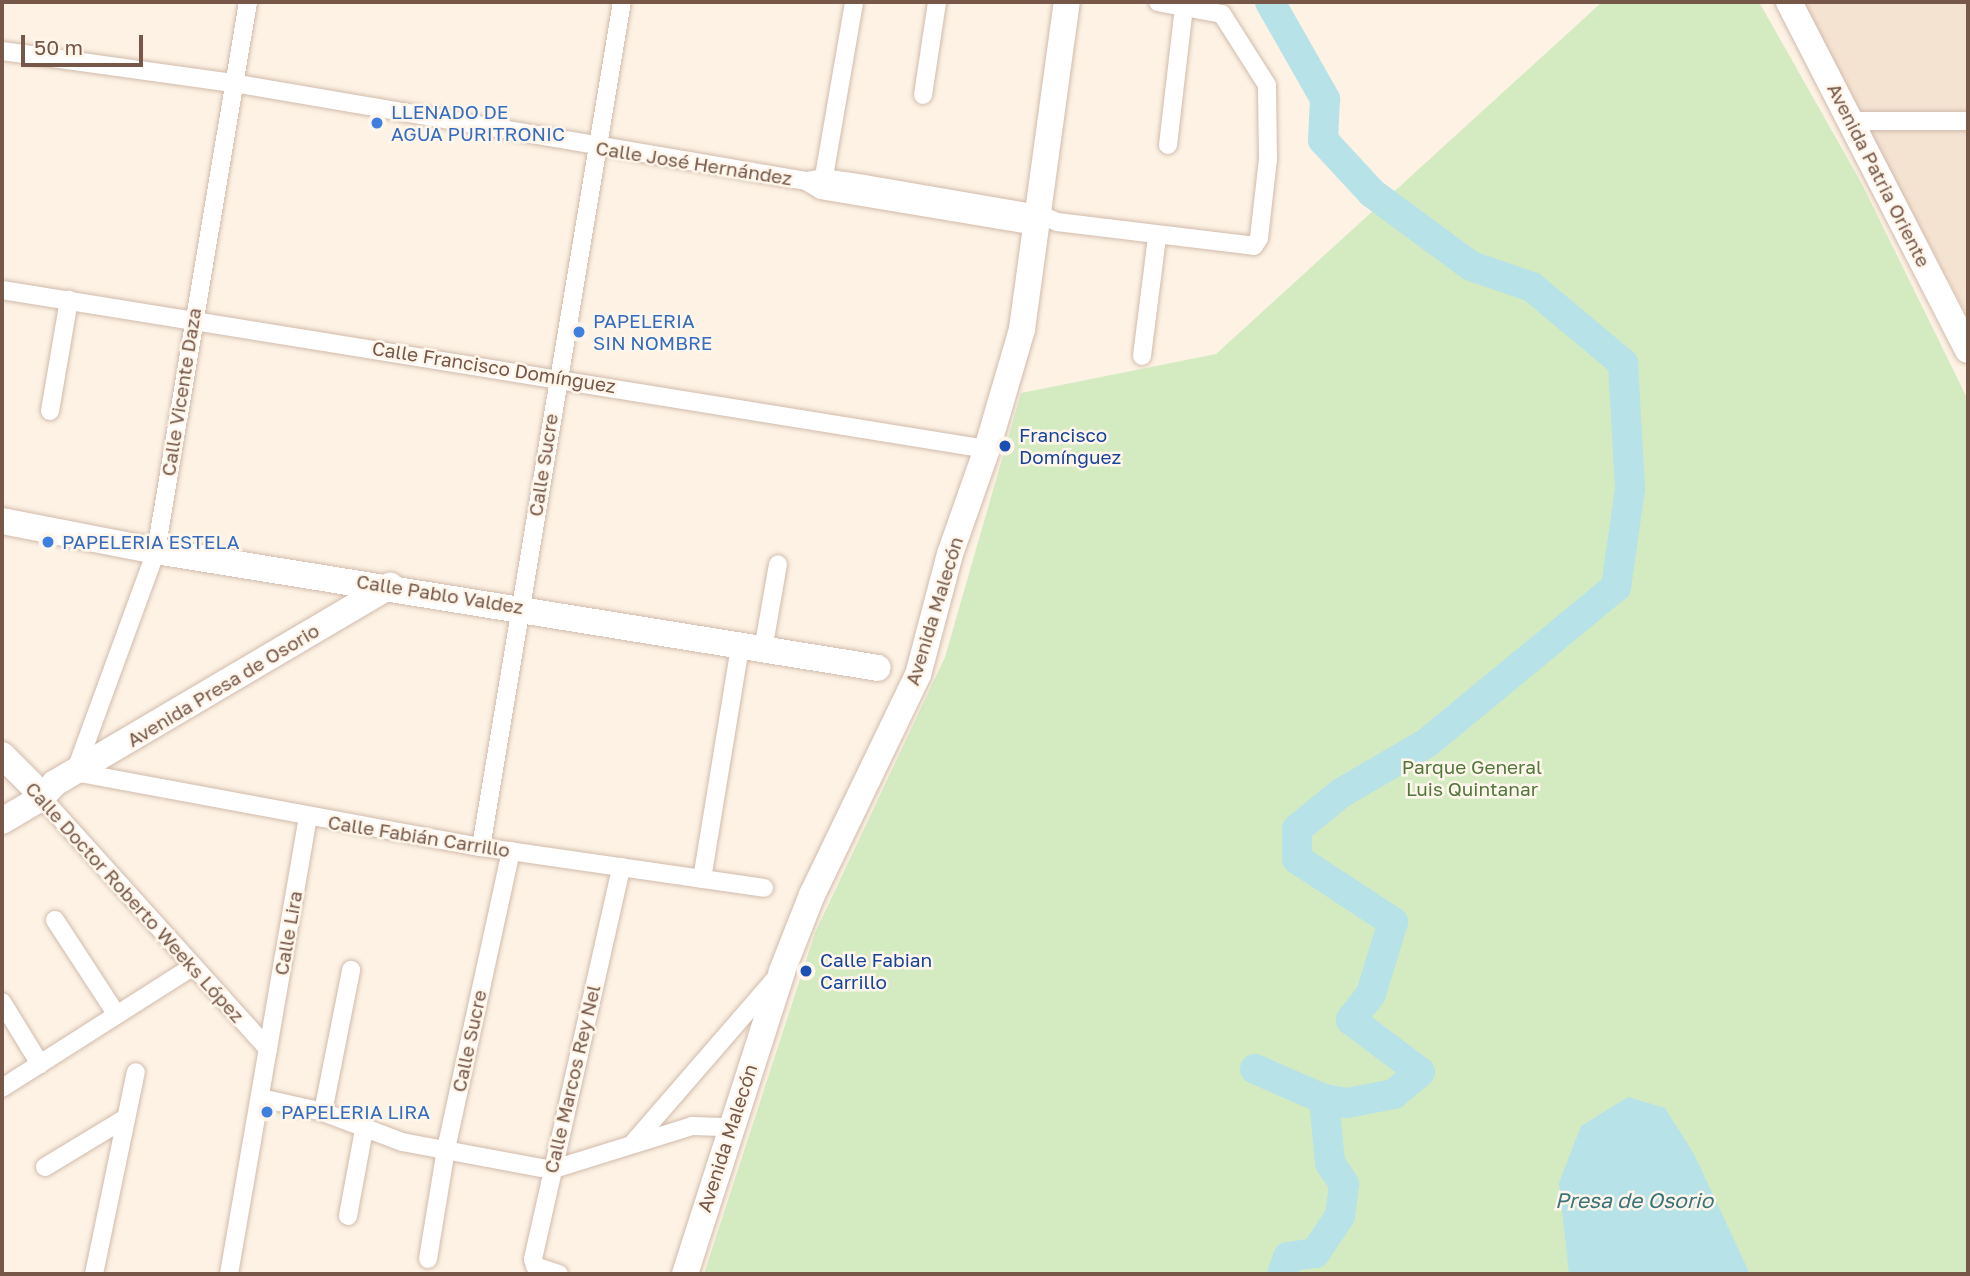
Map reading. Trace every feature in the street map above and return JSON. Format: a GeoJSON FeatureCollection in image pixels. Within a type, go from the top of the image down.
{"type":"FeatureCollection","features":[{"type":"Feature","properties":{"kind":"street","name":"Calle Vicente Daza"},"geometry":{"type":"LineString","coordinates":[[50,784],[156,551],[248,2]]}},
{"type":"Feature","properties":{"kind":"street","name":"Calle Sucre"},"geometry":{"type":"LineString","coordinates":[[481,847],[557,377],[622,2]]}},
{"type":"Feature","properties":{"kind":"street"},"geometry":{"type":"LineString","coordinates":[[817,183],[854,2]]}},
{"type":"Feature","properties":{"kind":"street"},"geometry":{"type":"LineString","coordinates":[[923,95],[937,2]]}},
{"type":"Feature","properties":{"kind":"street","name":"Avenida Malecón"},"geometry":{"type":"LineString","coordinates":[[685,1274],[782,971],[812,895],[918,676],[950,554],[986,449],[1022,328],[1044,221],[1067,2]]}},
{"type":"Feature","properties":{"kind":"street"},"geometry":{"type":"LineString","coordinates":[[1158,2],[1184,6],[1168,145]]}},
{"type":"Feature","properties":{"kind":"street","name":"Avenida Patria Oriente"},"geometry":{"type":"LineString","coordinates":[[1789,2],[1968,350]]}},
{"type":"Feature","properties":{"kind":"street","name":"Calle José Hernández"},"geometry":{"type":"LineString","coordinates":[[2,51],[233,83],[597,148],[1044,221],[1157,237],[1254,246],[1259,238],[1268,159],[1267,85],[1222,14],[1184,6]]}},
{"type":"Feature","properties":{"kind":"street"},"geometry":{"type":"LineString","coordinates":[[1852,121],[1968,121]]}},
{"type":"Feature","properties":{"kind":"street"},"geometry":{"type":"LineString","coordinates":[[1142,356],[1157,237]]}},
{"type":"Feature","properties":{"kind":"street","name":"Calle Francisco Domínguez"},"geometry":{"type":"LineString","coordinates":[[2,289],[557,377],[986,449]]}},
{"type":"Feature","properties":{"kind":"street"},"geometry":{"type":"LineString","coordinates":[[50,411],[69,300]]}},
{"type":"Feature","properties":{"kind":"street","name":"Calle Pablo Valdez"},"geometry":{"type":"LineString","coordinates":[[2,521],[156,551],[520,606],[878,668]]}},
{"type":"Feature","properties":{"kind":"street"},"geometry":{"type":"LineString","coordinates":[[702,879],[751,648],[778,564]]}},
{"type":"Feature","properties":{"kind":"street","name":"Avenida Presa de Osorio"},"geometry":{"type":"LineString","coordinates":[[2,805],[50,784],[390,586]]}},
{"type":"Feature","properties":{"kind":"street","name":"Calle Doctor Roberto Weeks López"},"geometry":{"type":"LineString","coordinates":[[2,755],[50,784],[192,967],[268,1049]]}},
{"type":"Feature","properties":{"kind":"street","name":"Avenida Presa de Osorio"},"geometry":{"type":"LineString","coordinates":[[2,821],[50,784]]}},
{"type":"Feature","properties":{"kind":"street","name":"Calle Fabián Carrillo"},"geometry":{"type":"LineString","coordinates":[[50,784],[308,818],[481,847],[764,888]]}},
{"type":"Feature","properties":{"kind":"street","name":"Calle Lira"},"geometry":{"type":"LineString","coordinates":[[229,1274],[308,818]]}},
{"type":"Feature","properties":{"kind":"street","name":"Calle Sucre"},"geometry":{"type":"LineString","coordinates":[[428,1259],[446,1149],[511,851]]}},
{"type":"Feature","properties":{"kind":"street","name":"Calle Marcos Rey Nel"},"geometry":{"type":"LineString","coordinates":[[559,1274],[535,1266],[533,1259],[621,867]]}},
{"type":"Feature","properties":{"kind":"street"},"geometry":{"type":"LineString","coordinates":[[55,920],[117,1015]]}},
{"type":"Feature","properties":{"kind":"street"},"geometry":{"type":"LineString","coordinates":[[2,1088],[192,967]]}},
{"type":"Feature","properties":{"kind":"street"},"geometry":{"type":"LineString","coordinates":[[323,1112],[351,970]]}},
{"type":"Feature","properties":{"kind":"street"},"geometry":{"type":"LineString","coordinates":[[634,1142],[782,971]]}},
{"type":"Feature","properties":{"kind":"street"},"geometry":{"type":"LineString","coordinates":[[2,1002],[40,1063]]}},
{"type":"Feature","properties":{"kind":"street"},"geometry":{"type":"LineString","coordinates":[[94,1274],[136,1072]]}},
{"type":"Feature","properties":{"kind":"street"},"geometry":{"type":"LineString","coordinates":[[261,1098],[323,1112],[364,1130],[551,1170],[634,1142],[705,1124],[730,1127]]}},
{"type":"Feature","properties":{"kind":"street"},"geometry":{"type":"LineString","coordinates":[[45,1167],[127,1118]]}},
{"type":"Feature","properties":{"kind":"street"},"geometry":{"type":"LineString","coordinates":[[348,1216],[364,1130]]}},
{"type":"Feature","properties":{"kind":"shaded area"},"geometry":{"type":"Polygon","coordinates":[[[1799,2],[1968,2],[1968,317],[1866,125],[1799,2]]]}},
{"type":"Feature","properties":{"kind":"green space","name":"Parque General Luis Quintanar"},"geometry":{"type":"Polygon","coordinates":[[[1602,2],[1759,2],[1862,184],[1968,400],[1968,1274],[704,1274],[815,933],[945,657],[1021,393],[1216,354],[1602,2]]]}},
{"type":"Feature","properties":{"kind":"water","name":"Presa de Osorio"},"geometry":{"type":"Polygon","coordinates":[[[1628,1097],[1665,1108],[1694,1154],[1750,1274],[1569,1274],[1559,1183],[1581,1126],[1628,1097]]]}},
{"type":"Feature","properties":{"kind":"waterway"},"geometry":{"type":"LineString","coordinates":[[1270,2],[1325,99],[1323,140],[1372,193],[1471,266],[1532,287],[1623,363],[1630,489],[1616,587],[1427,743],[1341,793],[1297,829],[1297,859],[1393,922],[1371,994],[1351,1020],[1420,1072],[1394,1094],[1347,1103],[1324,1099]]}},
{"type":"Feature","properties":{"kind":"waterway"},"geometry":{"type":"LineString","coordinates":[[1255,1069],[1324,1099],[1330,1163],[1344,1184],[1340,1216],[1315,1253],[1288,1257],[1282,1274]]}},
{"type":"Feature","properties":{"kind":"place","name":"LLENADO DE AGUA PURITRONIC"},"geometry":{"type":"Point","coordinates":[377,123]}},
{"type":"Feature","properties":{"kind":"place","name":"PAPELERIA SIN NOMBRE"},"geometry":{"type":"Point","coordinates":[579,332]}},
{"type":"Feature","properties":{"kind":"place","name":"Francisco Domínguez"},"geometry":{"type":"Point","coordinates":[1005,446]}},
{"type":"Feature","properties":{"kind":"place","name":"PAPELERIA ESTELA"},"geometry":{"type":"Point","coordinates":[48,542]}},
{"type":"Feature","properties":{"kind":"place","name":"Calle Fabian Carrillo"},"geometry":{"type":"Point","coordinates":[806,971]}},
{"type":"Feature","properties":{"kind":"place","name":"PAPELERIA LIRA"},"geometry":{"type":"Point","coordinates":[267,1112]}}]}
